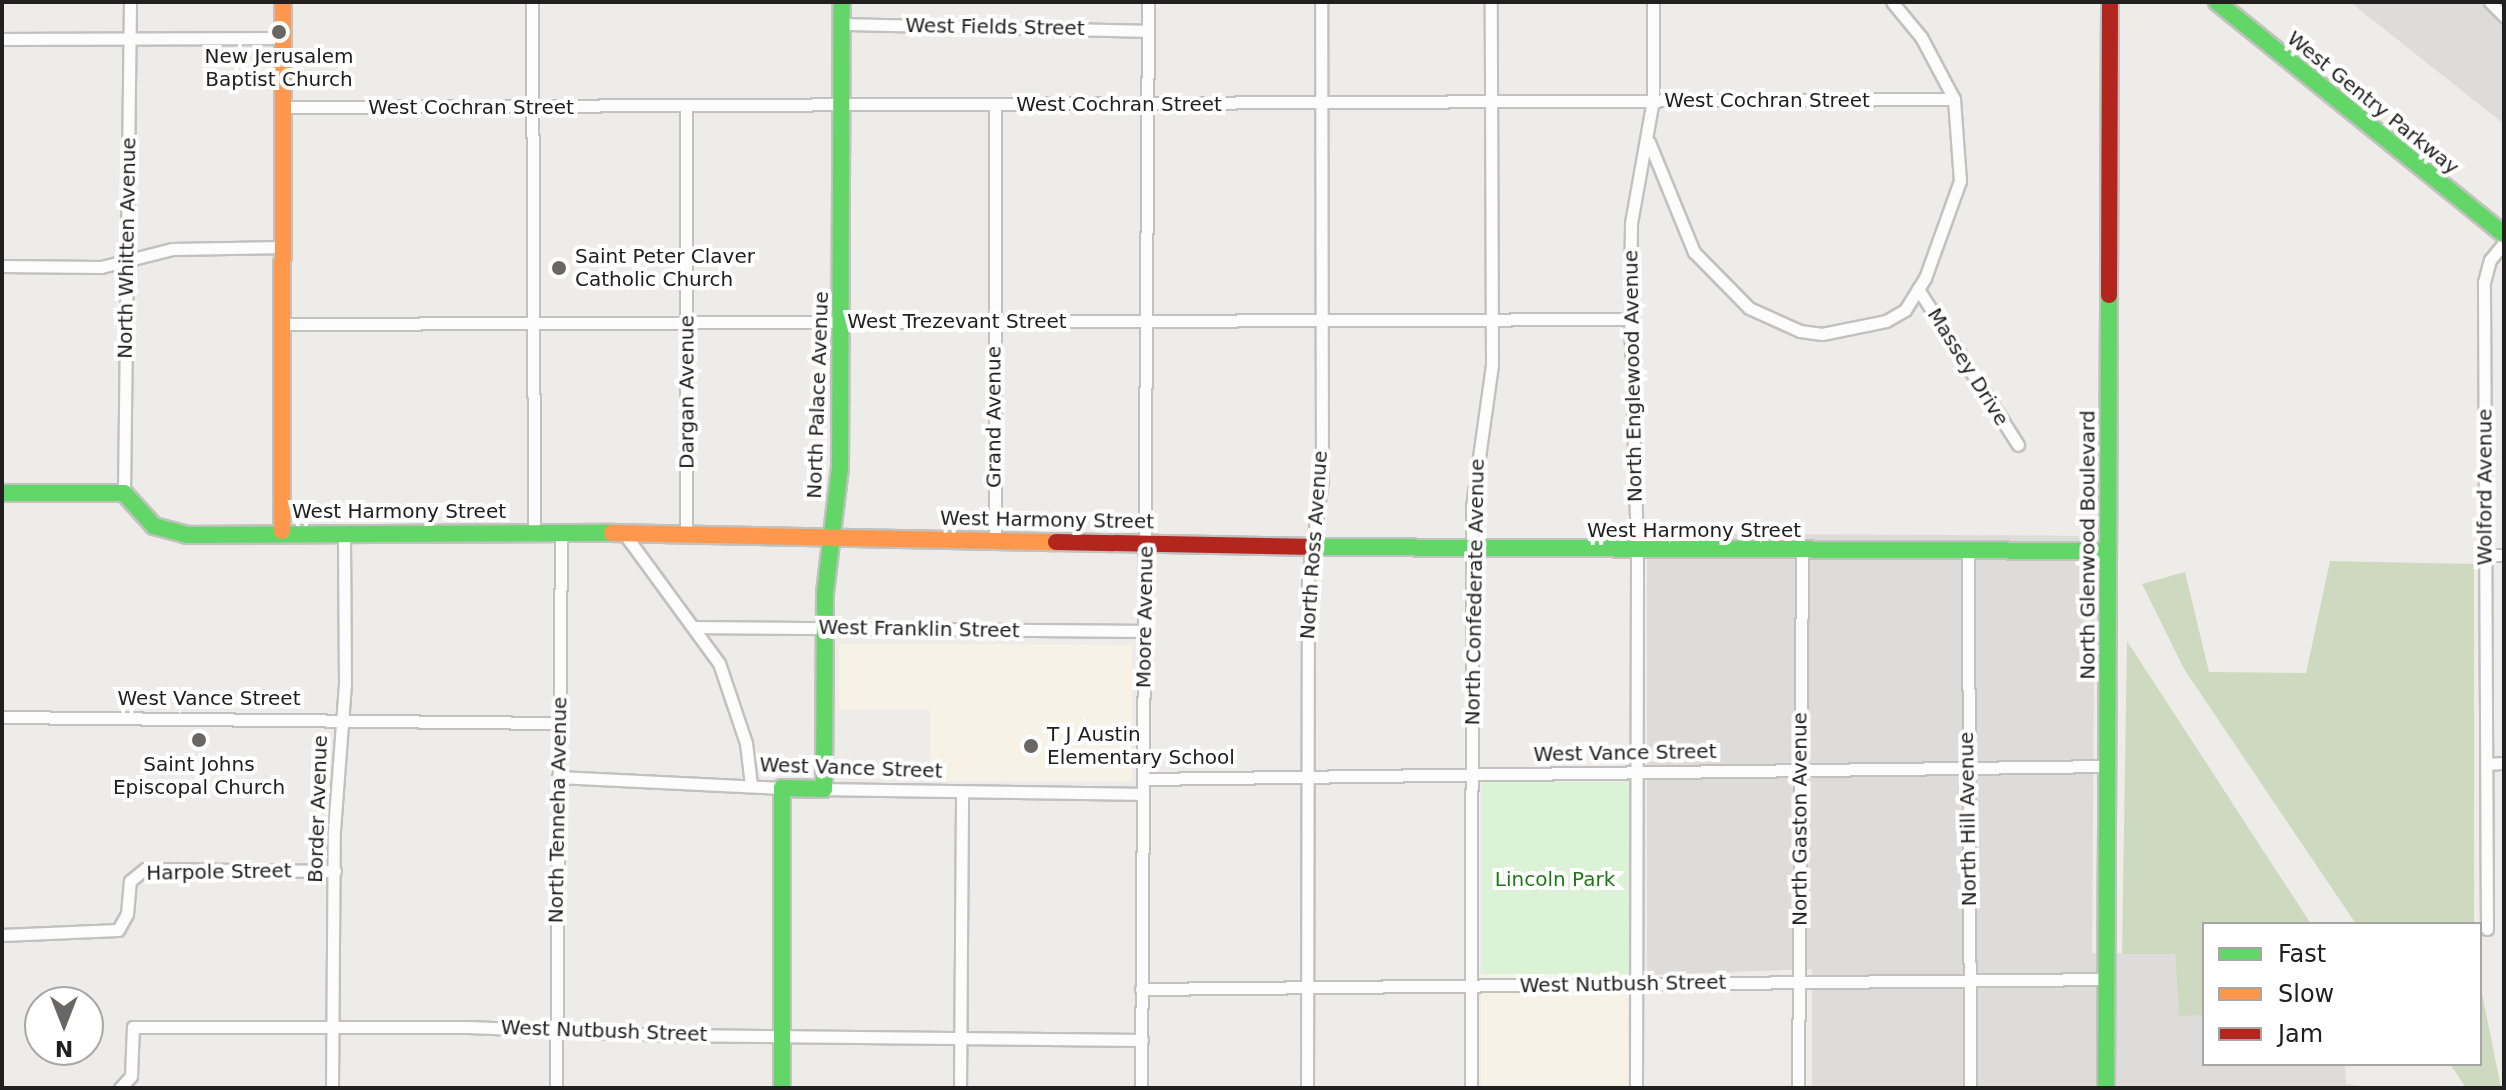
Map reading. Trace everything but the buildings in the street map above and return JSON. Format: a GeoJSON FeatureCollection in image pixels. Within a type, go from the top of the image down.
{"type":"FeatureCollection","features":[{"type":"Feature","properties":{"kind":"street","name":"North Whitten Avenue"},"geometry":{"type":"LineString","coordinates":[[124,493],[130,2]]}},
{"type":"Feature","properties":{"kind":"street"},"geometry":{"type":"LineString","coordinates":[[282,531],[285,324],[283,2]]}},
{"type":"Feature","properties":{"kind":"street"},"geometry":{"type":"LineString","coordinates":[[532,2],[534,531]]}},
{"type":"Feature","properties":{"kind":"street","name":"North Palace Avenue"},"geometry":{"type":"LineString","coordinates":[[824,789],[823,627],[840,468],[842,2]]}},
{"type":"Feature","properties":{"kind":"street","name":"Moore Avenue"},"geometry":{"type":"LineString","coordinates":[[1141,1088],[1148,2]]}},
{"type":"Feature","properties":{"kind":"street","name":"North Ross Avenue"},"geometry":{"type":"LineString","coordinates":[[1307,1088],[1308,776],[1313,546],[1322,480],[1321,2]]}},
{"type":"Feature","properties":{"kind":"street","name":"North Confederate Avenue"},"geometry":{"type":"LineString","coordinates":[[1471,1088],[1474,463],[1492,364],[1491,2]]}},
{"type":"Feature","properties":{"kind":"street","name":"North Englewood Avenue"},"geometry":{"type":"LineString","coordinates":[[1636,1088],[1637,549],[1630,319],[1631,223],[1649,142],[1653,100],[1653,2]]}},
{"type":"Feature","properties":{"kind":"street"},"geometry":{"type":"LineString","coordinates":[[1649,142],[1694,252],[1729,292],[1772,321],[1822,334],[1866,329],[1905,310],[1940,247],[1960,181],[1954,99],[1921,37],[1892,2]]}},
{"type":"Feature","properties":{"kind":"street","name":"North Glenwood Boulevard"},"geometry":{"type":"LineString","coordinates":[[2106,1088],[2104,979],[2110,2]]}},
{"type":"Feature","properties":{"kind":"street","name":"West Gentry Parkway"},"geometry":{"type":"LineString","coordinates":[[2217,2],[2504,234]]}},
{"type":"Feature","properties":{"kind":"street"},"geometry":{"type":"LineString","coordinates":[[2490,2],[2504,16]]}},
{"type":"Feature","properties":{"kind":"street","name":"West Fields Street"},"geometry":{"type":"LineString","coordinates":[[842,24],[1148,31]]}},
{"type":"Feature","properties":{"kind":"street"},"geometry":{"type":"LineString","coordinates":[[2,39],[283,38]]}},
{"type":"Feature","properties":{"kind":"street","name":"West Cochran Street"},"geometry":{"type":"LineString","coordinates":[[283,107],[1954,99]]}},
{"type":"Feature","properties":{"kind":"street","name":"Grand Avenue"},"geometry":{"type":"LineString","coordinates":[[995,104],[995,538]]}},
{"type":"Feature","properties":{"kind":"street","name":"Dargan Avenue"},"geometry":{"type":"LineString","coordinates":[[686,106],[686,533]]}},
{"type":"Feature","properties":{"kind":"street","name":"Wolford Avenue"},"geometry":{"type":"LineString","coordinates":[[2487,929],[2484,282],[2490,260],[2504,243]]}},
{"type":"Feature","properties":{"kind":"street"},"geometry":{"type":"LineString","coordinates":[[2,266],[101,267],[172,249],[285,247]]}},
{"type":"Feature","properties":{"kind":"street","name":"Massey Drive"},"geometry":{"type":"LineString","coordinates":[[1918,289],[2018,445]]}},
{"type":"Feature","properties":{"kind":"street","name":"West Trezevant Street"},"geometry":{"type":"LineString","coordinates":[[285,324],[1146,320],[1492,323],[1630,319]]}},
{"type":"Feature","properties":{"kind":"street"},"geometry":{"type":"LineString","coordinates":[[2,493],[124,493]]}},
{"type":"Feature","properties":{"kind":"street","name":"West Harmony Street"},"geometry":{"type":"LineString","coordinates":[[124,493],[138,513],[172,533],[534,531],[1313,546],[2107,551]]}},
{"type":"Feature","properties":{"kind":"street","name":"Border Avenue"},"geometry":{"type":"LineString","coordinates":[[332,1088],[344,532]]}},
{"type":"Feature","properties":{"kind":"street","name":"North Tenneha Avenue"},"geometry":{"type":"LineString","coordinates":[[556,1088],[561,532]]}},
{"type":"Feature","properties":{"kind":"street"},"geometry":{"type":"LineString","coordinates":[[623,532],[695,627],[730,687],[751,785]]}},
{"type":"Feature","properties":{"kind":"street","name":"North Hill Avenue"},"geometry":{"type":"LineString","coordinates":[[1968,549],[1970,1088]]}},
{"type":"Feature","properties":{"kind":"street","name":"North Gaston Avenue"},"geometry":{"type":"LineString","coordinates":[[1798,1088],[1802,550]]}},
{"type":"Feature","properties":{"kind":"street"},"geometry":{"type":"LineString","coordinates":[[2485,555],[2504,555]]}},
{"type":"Feature","properties":{"kind":"street","name":"West Franklin Street"},"geometry":{"type":"LineString","coordinates":[[695,627],[1144,631]]}},
{"type":"Feature","properties":{"kind":"street","name":"West Vance Street"},"geometry":{"type":"LineString","coordinates":[[2,717],[559,723]]}},
{"type":"Feature","properties":{"kind":"street"},"geometry":{"type":"LineString","coordinates":[[2488,764],[2504,763]]}},
{"type":"Feature","properties":{"kind":"street","name":"West Vance Street"},"geometry":{"type":"LineString","coordinates":[[1143,779],[2107,766]]}},
{"type":"Feature","properties":{"kind":"street","name":"West Vance Street"},"geometry":{"type":"LineString","coordinates":[[558,777],[782,788],[1143,794]]}},
{"type":"Feature","properties":{"kind":"street"},"geometry":{"type":"LineString","coordinates":[[782,788],[782,1088]]}},
{"type":"Feature","properties":{"kind":"street"},"geometry":{"type":"LineString","coordinates":[[960,1088],[962,792]]}},
{"type":"Feature","properties":{"kind":"street","name":"Harpole Street"},"geometry":{"type":"LineString","coordinates":[[2,935],[118,930],[127,914],[130,881],[145,869],[335,871]]}},
{"type":"Feature","properties":{"kind":"street","name":"West Nutbush Street"},"geometry":{"type":"LineString","coordinates":[[1141,989],[2104,979]]}},
{"type":"Feature","properties":{"kind":"street","name":"West Nutbush Street"},"geometry":{"type":"LineString","coordinates":[[120,1088],[131,1076],[133,1027],[332,1026],[555,1029],[668,1035],[782,1032],[1142,1040]]}},
{"type":"Feature","properties":{"kind":"shaded area"},"geometry":{"type":"Polygon","coordinates":[[[2350,2],[2504,2],[2504,124],[2350,2]]]}},
{"type":"Feature","properties":{"kind":"shaded area"},"geometry":{"type":"Polygon","coordinates":[[[1647,533],[2095,536],[2092,953],[2175,954],[2179,1015],[2202,1015],[2202,1066],[2345,1066],[2346,1084],[2377,1088],[1812,1088],[1812,969],[1647,975],[1647,533]]]}},
{"type":"Feature","properties":{"kind":"shaded area","name":"T J Austin Elementary School"},"geometry":{"type":"Polygon","coordinates":[[[839,644],[1132,645],[1132,782],[930,781],[930,710],[839,710],[839,644]]]}},
{"type":"Feature","properties":{"kind":"shaded area"},"geometry":{"type":"Polygon","coordinates":[[[1481,974],[1628,974],[1628,1088],[1481,1088],[1481,974]]]}},
{"type":"Feature","properties":{"kind":"green space"},"geometry":{"type":"Polygon","coordinates":[[[2330,561],[2474,564],[2474,922],[2355,922],[2184,669],[2142,584],[2185,572],[2209,672],[2306,673],[2330,561]]]}},
{"type":"Feature","properties":{"kind":"green space"},"geometry":{"type":"Polygon","coordinates":[[[2127,641],[2310,922],[2202,922],[2202,1015],[2179,1016],[2175,954],[2122,954],[2127,641]]]}},
{"type":"Feature","properties":{"kind":"green space","name":"Lincoln Park"},"geometry":{"type":"Polygon","coordinates":[[[1482,782],[1629,782],[1629,974],[1482,974],[1482,782]]]}},
{"type":"Feature","properties":{"kind":"green space"},"geometry":{"type":"Polygon","coordinates":[[[2482,993],[2501,1088],[2466,1088],[2451,1066],[2482,1066],[2482,993]]]}},
{"type":"Feature","properties":{"kind":"traffic: fast"},"geometry":{"type":"LineString","coordinates":[[782,1088],[782,788],[824,789],[825,593],[840,468],[842,2]]}},
{"type":"Feature","properties":{"kind":"traffic: fast"},"geometry":{"type":"LineString","coordinates":[[2217,2],[2504,234]]}},
{"type":"Feature","properties":{"kind":"traffic: fast"},"geometry":{"type":"LineString","coordinates":[[2106,1088],[2109,295]]}},
{"type":"Feature","properties":{"kind":"traffic: fast"},"geometry":{"type":"LineString","coordinates":[[2,493],[124,493],[154,526],[187,535],[612,533]]}},
{"type":"Feature","properties":{"kind":"traffic: fast"},"geometry":{"type":"LineString","coordinates":[[1315,547],[2107,551]]}},
{"type":"Feature","properties":{"kind":"traffic: slow"},"geometry":{"type":"LineString","coordinates":[[282,531],[283,2]]}},
{"type":"Feature","properties":{"kind":"traffic: slow"},"geometry":{"type":"LineString","coordinates":[[612,533],[1056,542]]}},
{"type":"Feature","properties":{"kind":"traffic: jam"},"geometry":{"type":"LineString","coordinates":[[2109,295],[2110,2]]}},
{"type":"Feature","properties":{"kind":"traffic: jam"},"geometry":{"type":"LineString","coordinates":[[1056,542],[1315,547]]}},
{"type":"Feature","properties":{"kind":"place","name":"New Jerusalem Baptist Church"},"geometry":{"type":"Point","coordinates":[279,32]}},
{"type":"Feature","properties":{"kind":"place","name":"Saint Peter Claver Catholic Church"},"geometry":{"type":"Point","coordinates":[559,268]}},
{"type":"Feature","properties":{"kind":"place","name":"Saint Johns Episcopal Church"},"geometry":{"type":"Point","coordinates":[199,740]}},
{"type":"Feature","properties":{"kind":"place","name":"T J Austin Elementary School"},"geometry":{"type":"Point","coordinates":[1031,746]}}]}
